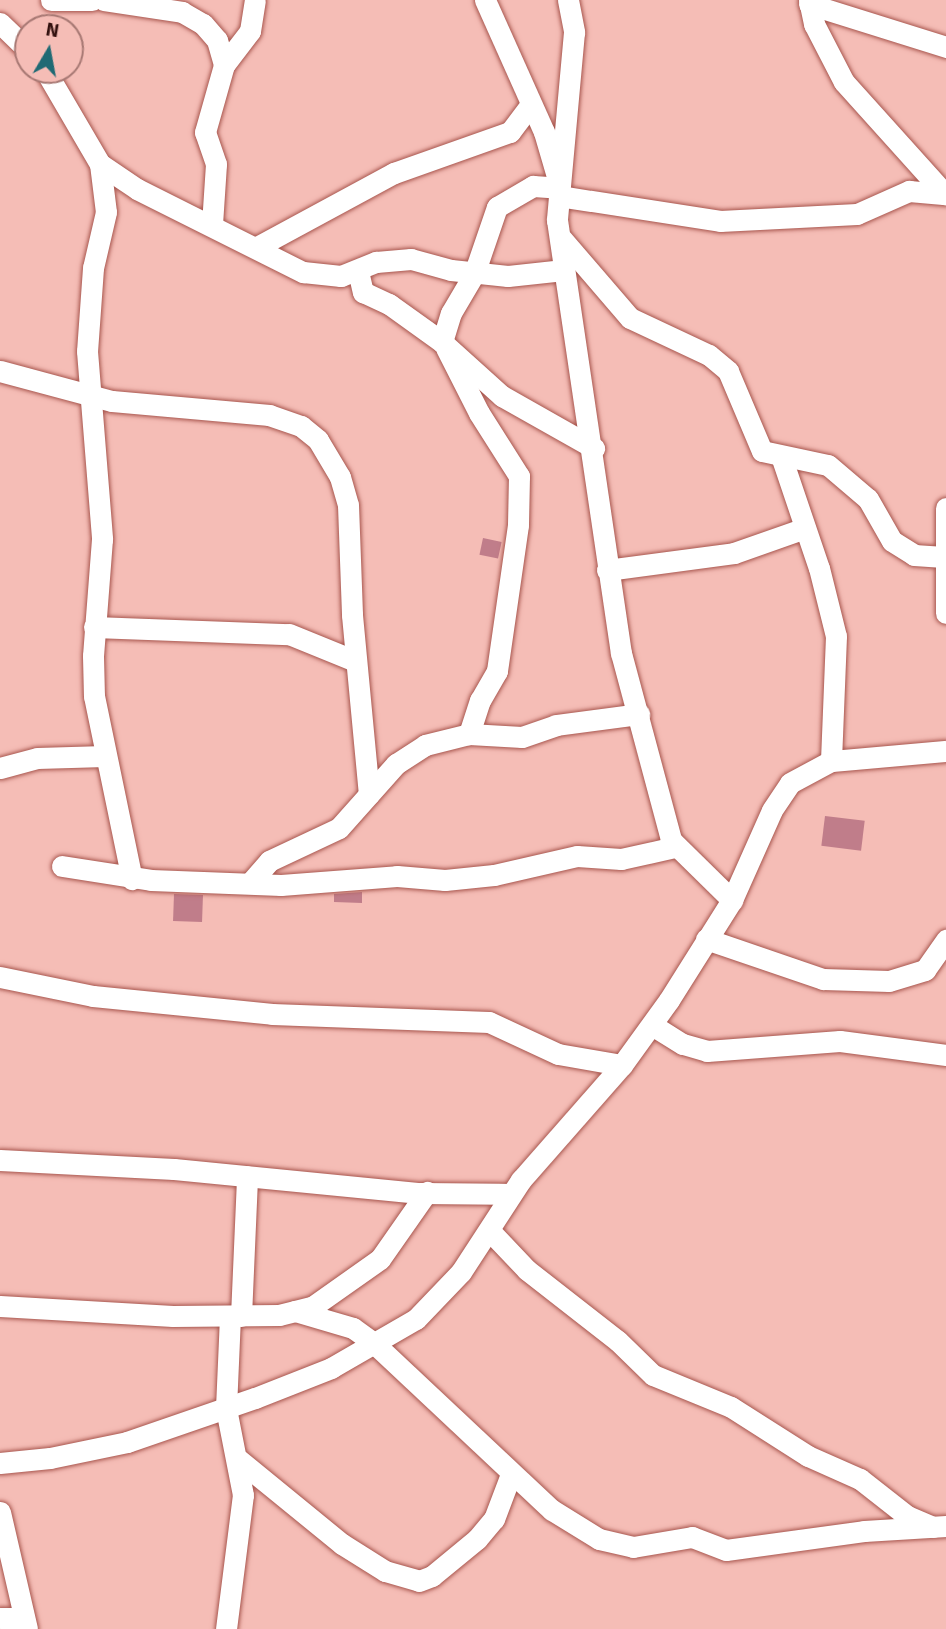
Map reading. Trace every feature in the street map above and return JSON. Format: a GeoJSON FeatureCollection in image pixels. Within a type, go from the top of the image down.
{"type":"FeatureCollection","features":[{"type":"Feature","properties":{"kind":"street"},"geometry":{"type":"LineString","coordinates":[[51,0],[92,0]]}},
{"type":"Feature","properties":{"kind":"street"},"geometry":{"type":"LineString","coordinates":[[104,0],[194,17],[217,40],[224,65]]}},
{"type":"Feature","properties":{"kind":"street"},"geometry":{"type":"LineString","coordinates":[[212,225],[216,164],[205,126],[224,65],[250,31],[255,0]]}},
{"type":"Feature","properties":{"kind":"street"},"geometry":{"type":"LineString","coordinates":[[485,0],[531,104],[559,188]]}},
{"type":"Feature","properties":{"kind":"street"},"geometry":{"type":"LineString","coordinates":[[568,0],[573,32],[559,188],[559,234],[593,448],[607,570],[621,653],[675,847],[732,900]]}},
{"type":"Feature","properties":{"kind":"street"},"geometry":{"type":"LineString","coordinates":[[809,2],[814,24],[844,82],[946,194]]}},
{"type":"Feature","properties":{"kind":"street"},"geometry":{"type":"LineString","coordinates":[[809,2],[946,47]]}},
{"type":"Feature","properties":{"kind":"street"},"geometry":{"type":"LineString","coordinates":[[0,23],[14,36]]}},
{"type":"Feature","properties":{"kind":"street"},"geometry":{"type":"LineString","coordinates":[[53,84],[100,164],[106,212],[92,282],[87,351],[102,539],[94,627],[94,696],[132,879]]}},
{"type":"Feature","properties":{"kind":"street"},"geometry":{"type":"LineString","coordinates":[[257,247],[394,173],[510,132],[531,104]]}},
{"type":"Feature","properties":{"kind":"street"},"geometry":{"type":"LineString","coordinates":[[100,164],[136,189],[303,272],[341,276],[358,271],[376,261],[411,259],[474,274],[508,276],[564,270]]}},
{"type":"Feature","properties":{"kind":"street"},"geometry":{"type":"LineString","coordinates":[[469,734],[480,701],[497,671],[518,525],[519,476],[479,412],[444,345],[451,313],[474,274],[497,207],[533,186],[559,188],[720,221],[857,214],[909,191],[946,194]]}},
{"type":"Feature","properties":{"kind":"street"},"geometry":{"type":"LineString","coordinates":[[559,234],[581,266],[630,318],[709,355],[728,371],[758,448],[828,466],[867,499],[900,547],[915,555],[944,557]]}},
{"type":"Feature","properties":{"kind":"street"},"geometry":{"type":"LineString","coordinates":[[358,271],[363,292],[388,304],[444,345],[502,397],[593,448]]}},
{"type":"Feature","properties":{"kind":"street"},"geometry":{"type":"LineString","coordinates":[[0,371],[91,397],[269,415],[301,426],[318,440],[340,477],[348,505],[355,660],[369,794]]}},
{"type":"Feature","properties":{"kind":"street"},"geometry":{"type":"LineString","coordinates":[[781,456],[805,528],[837,646],[831,761]]}},
{"type":"Feature","properties":{"kind":"street"},"geometry":{"type":"LineString","coordinates":[[946,508],[946,612]]}},
{"type":"Feature","properties":{"kind":"street"},"geometry":{"type":"LineString","coordinates":[[607,570],[734,553],[805,528]]}},
{"type":"Feature","properties":{"kind":"street"},"geometry":{"type":"LineString","coordinates":[[94,627],[289,634],[355,660]]}},
{"type":"Feature","properties":{"kind":"street"},"geometry":{"type":"LineString","coordinates":[[251,882],[270,862],[340,828],[396,764],[414,751],[469,734],[522,737],[564,723],[639,714]]}},
{"type":"Feature","properties":{"kind":"street"},"geometry":{"type":"LineString","coordinates":[[0,1463],[50,1458],[127,1442],[226,1408],[331,1368],[376,1345],[443,1295],[489,1230],[510,1194],[622,1065],[652,1025],[732,900],[772,810],[790,783],[831,761],[946,751]]}},
{"type":"Feature","properties":{"kind":"street"},"geometry":{"type":"LineString","coordinates":[[0,768],[37,758],[105,756]]}},
{"type":"Feature","properties":{"kind":"street"},"geometry":{"type":"LineString","coordinates":[[62,866],[132,879],[281,885],[397,876],[445,880],[494,875],[570,857],[621,859],[675,847]]}},
{"type":"Feature","properties":{"kind":"street"},"geometry":{"type":"LineString","coordinates":[[706,939],[823,979],[888,981],[925,970],[946,940]]}},
{"type":"Feature","properties":{"kind":"street"},"geometry":{"type":"LineString","coordinates":[[0,977],[93,996],[272,1014],[489,1022],[558,1054],[622,1065]]}},
{"type":"Feature","properties":{"kind":"street"},"geometry":{"type":"LineString","coordinates":[[652,1025],[683,1044],[707,1051],[840,1041],[946,1055]]}},
{"type":"Feature","properties":{"kind":"street"},"geometry":{"type":"LineString","coordinates":[[0,1160],[247,1176],[427,1192],[510,1194]]}},
{"type":"Feature","properties":{"kind":"street"},"geometry":{"type":"LineString","coordinates":[[226,1629],[229,1582],[243,1501],[239,1460],[226,1408],[247,1176]]}},
{"type":"Feature","properties":{"kind":"street"},"geometry":{"type":"LineString","coordinates":[[0,1306],[88,1314],[235,1316],[312,1307],[380,1259],[427,1192]]}},
{"type":"Feature","properties":{"kind":"street"},"geometry":{"type":"LineString","coordinates":[[489,1230],[527,1270],[603,1328],[653,1375],[731,1407],[808,1456],[860,1479],[906,1516],[942,1527]]}},
{"type":"Feature","properties":{"kind":"street"},"geometry":{"type":"LineString","coordinates":[[295,1311],[353,1328],[376,1345],[511,1474],[585,1533],[624,1547],[692,1537],[726,1550],[864,1531],[942,1527]]}},
{"type":"Feature","properties":{"kind":"street"},"geometry":{"type":"LineString","coordinates":[[239,1460],[350,1550],[385,1571],[419,1581],[432,1576],[477,1539],[494,1519],[511,1474]]}},
{"type":"Feature","properties":{"kind":"street"},"geometry":{"type":"LineString","coordinates":[[0,1512],[25,1623],[0,1618]]}},
{"type":"Feature","properties":{"kind":"building"},"geometry":{"type":"Polygon","coordinates":[[[483,538],[502,542],[498,559],[479,555],[483,538]]]}},
{"type":"Feature","properties":{"kind":"building"},"geometry":{"type":"Polygon","coordinates":[[[825,816],[865,821],[861,851],[821,846],[825,816]]]}},
{"type":"Feature","properties":{"kind":"building"},"geometry":{"type":"Polygon","coordinates":[[[362,892],[362,903],[334,902],[334,894],[362,892]]]}},
{"type":"Feature","properties":{"kind":"building"},"geometry":{"type":"Polygon","coordinates":[[[174,894],[203,895],[202,922],[173,921],[174,894]]]}}]}
